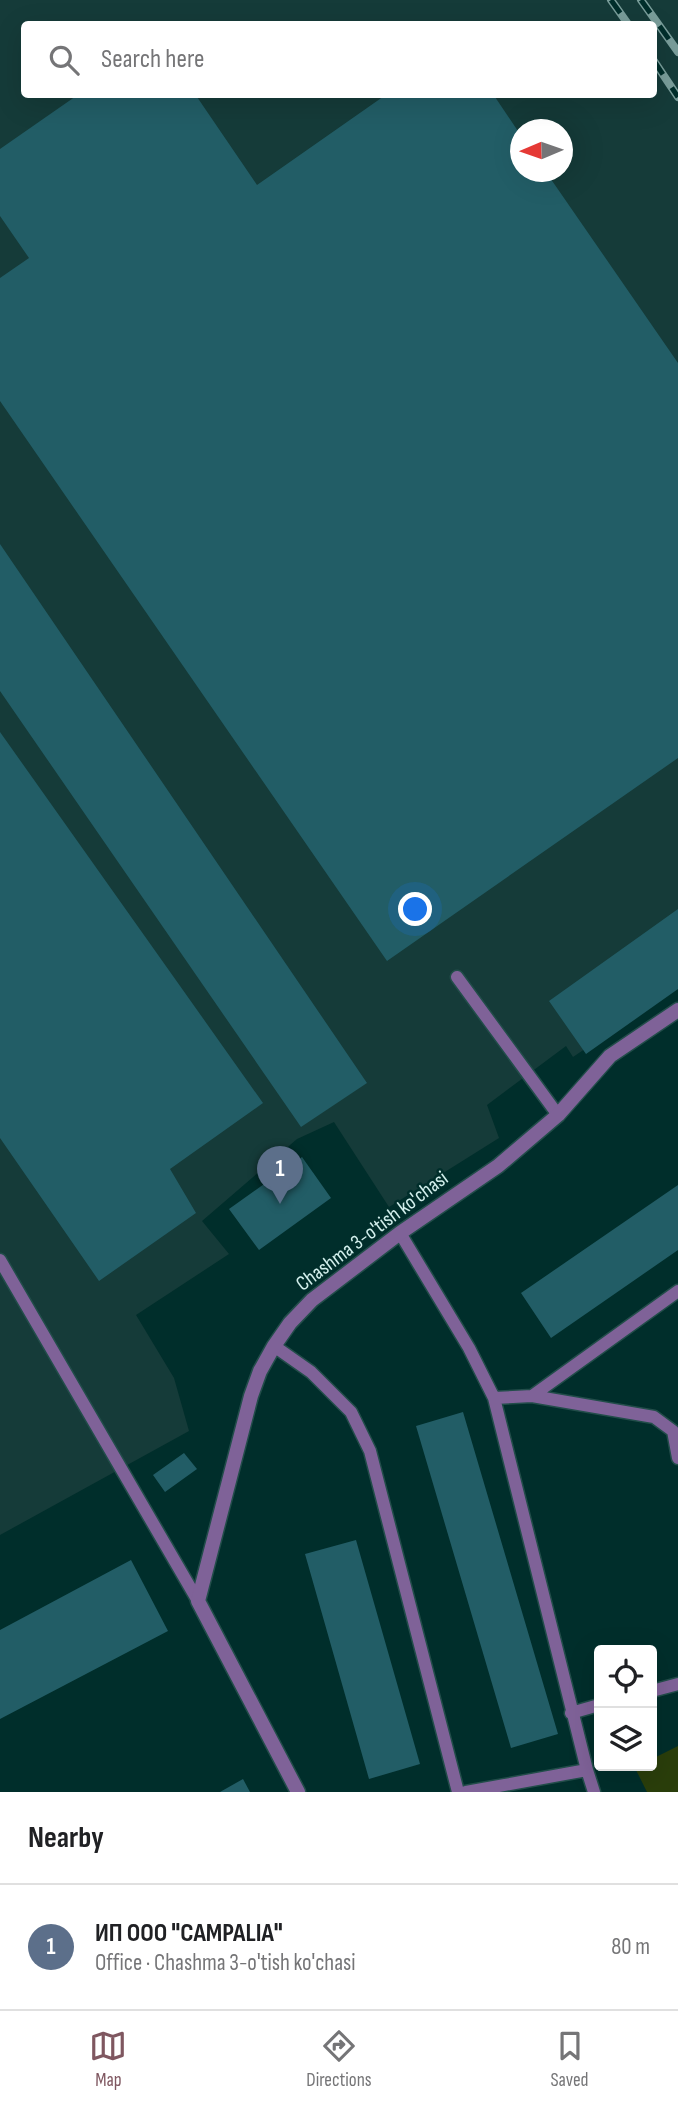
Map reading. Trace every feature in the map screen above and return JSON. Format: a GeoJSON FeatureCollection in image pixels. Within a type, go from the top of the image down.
{"type":"FeatureCollection","features":[{"type":"Feature","properties":{"kind":"street","name":"Chashma 3-o'tish ko'chasi"},"geometry":{"type":"LineString","coordinates":[[198,1601],[251,1396],[260,1371],[290,1323],[312,1300],[400,1233],[498,1166],[558,1115],[610,1056],[678,1010]]}},
{"type":"Feature","properties":{"kind":"street"},"geometry":{"type":"LineString","coordinates":[[198,1601],[298,1792]]}},
{"type":"Feature","properties":{"kind":"lane"},"geometry":{"type":"LineString","coordinates":[[457,977],[558,1115]]}},
{"type":"Feature","properties":{"kind":"lane"},"geometry":{"type":"LineString","coordinates":[[400,1233],[469,1348],[494,1398],[571,1713],[594,1792]]}},
{"type":"Feature","properties":{"kind":"lane"},"geometry":{"type":"LineString","coordinates":[[0,1260],[198,1601]]}},
{"type":"Feature","properties":{"kind":"lane"},"geometry":{"type":"LineString","coordinates":[[532,1396],[678,1291]]}},
{"type":"Feature","properties":{"kind":"lane"},"geometry":{"type":"LineString","coordinates":[[274,1346],[311,1372],[351,1412],[370,1451],[458,1792]]}},
{"type":"Feature","properties":{"kind":"lane"},"geometry":{"type":"LineString","coordinates":[[494,1398],[532,1396],[654,1417],[673,1431],[678,1458]]}},
{"type":"Feature","properties":{"kind":"lane"},"geometry":{"type":"LineString","coordinates":[[657,1690],[678,1684]]}},
{"type":"Feature","properties":{"kind":"lane"},"geometry":{"type":"LineString","coordinates":[[571,1713],[594,1706]]}},
{"type":"Feature","properties":{"kind":"lane"},"geometry":{"type":"LineString","coordinates":[[466,1792],[587,1770]]}},
{"type":"Feature","properties":{"kind":"shaded area"},"geometry":{"type":"Polygon","coordinates":[[[0,0],[678,0],[678,986],[573,1057],[566,1046],[487,1105],[499,1138],[389,1207],[334,1122],[297,1139],[202,1221],[229,1254],[136,1315],[174,1378],[189,1431],[0,1535],[0,0]]]}},
{"type":"Feature","properties":{"kind":"green space"},"geometry":{"type":"Polygon","coordinates":[[[678,1746],[678,1792],[647,1792],[636,1771],[657,1771],[657,1756],[678,1746]]]}},
{"type":"Feature","properties":{"kind":"building"},"geometry":{"type":"Polygon","coordinates":[[[73,98],[198,98],[257,185],[381,98],[496,98],[510,119],[510,182],[553,182],[678,363],[678,758],[387,961],[0,401],[0,278],[29,258],[0,216],[0,149],[73,98]]]}},
{"type":"Feature","properties":{"kind":"building"},"geometry":{"type":"Polygon","coordinates":[[[0,544],[367,1083],[301,1127],[0,691],[0,544]]]}},
{"type":"Feature","properties":{"kind":"building"},"geometry":{"type":"Polygon","coordinates":[[[0,732],[263,1103],[170,1169],[196,1213],[99,1281],[0,1138],[0,732]]]}},
{"type":"Feature","properties":{"kind":"building"},"geometry":{"type":"Polygon","coordinates":[[[678,909],[678,989],[586,1054],[549,1001],[678,909]]]}},
{"type":"Feature","properties":{"kind":"building"},"geometry":{"type":"Polygon","coordinates":[[[302,1157],[331,1198],[259,1250],[229,1209],[302,1157]]]}},
{"type":"Feature","properties":{"kind":"building"},"geometry":{"type":"Polygon","coordinates":[[[678,1185],[678,1250],[551,1338],[521,1293],[678,1185]]]}},
{"type":"Feature","properties":{"kind":"building"},"geometry":{"type":"Polygon","coordinates":[[[463,1412],[558,1734],[511,1748],[416,1426],[463,1412]]]}},
{"type":"Feature","properties":{"kind":"building"},"geometry":{"type":"Polygon","coordinates":[[[184,1453],[197,1469],[165,1492],[153,1475],[184,1453]]]}},
{"type":"Feature","properties":{"kind":"building"},"geometry":{"type":"Polygon","coordinates":[[[356,1540],[420,1764],[369,1779],[305,1554],[356,1540]]]}},
{"type":"Feature","properties":{"kind":"building"},"geometry":{"type":"Polygon","coordinates":[[[131,1560],[168,1631],[0,1719],[0,1630],[131,1560]]]}},
{"type":"Feature","properties":{"kind":"building"},"geometry":{"type":"Polygon","coordinates":[[[243,1779],[250,1792],[220,1792],[243,1779]]]}},
{"type":"Feature","properties":{"kind":"railway"},"geometry":{"type":"LineString","coordinates":[[611,0],[626,21]]}},
{"type":"Feature","properties":{"kind":"railway"},"geometry":{"type":"LineString","coordinates":[[641,0],[656,21]]}},
{"type":"Feature","properties":{"kind":"railway"},"geometry":{"type":"LineString","coordinates":[[657,22],[678,52]]}},
{"type":"Feature","properties":{"kind":"railway"},"geometry":{"type":"LineString","coordinates":[[657,66],[678,97]]}},
{"type":"Feature","properties":{"kind":"place","name":"ИП ООО \"CAMPALIA\""},"geometry":{"type":"Point","coordinates":[280,1204]}}]}
